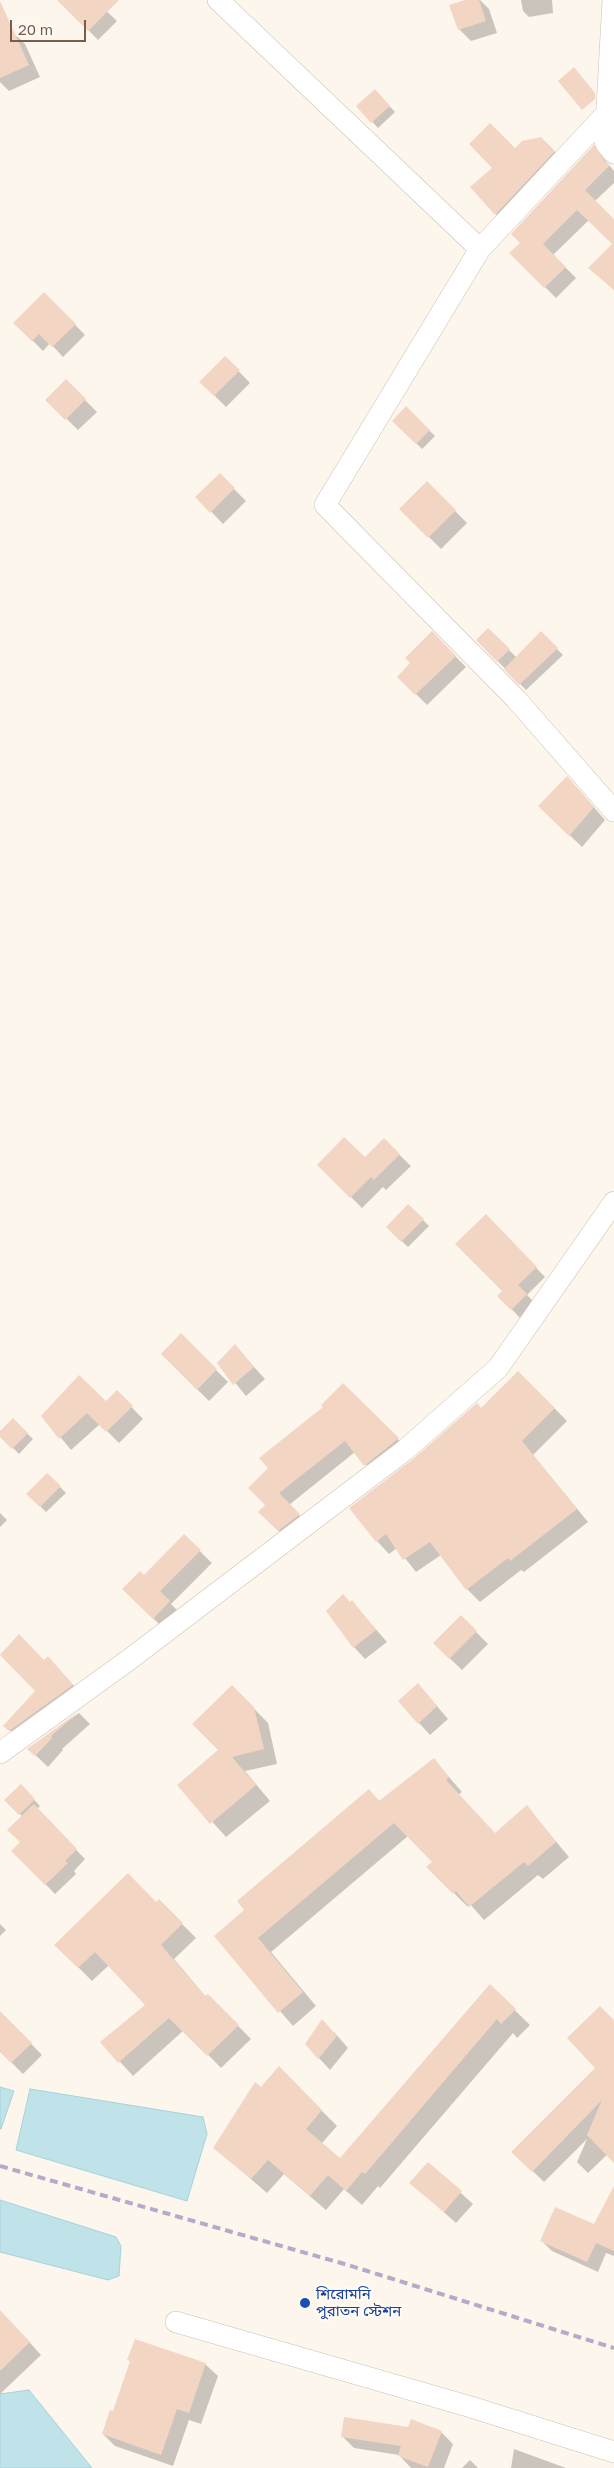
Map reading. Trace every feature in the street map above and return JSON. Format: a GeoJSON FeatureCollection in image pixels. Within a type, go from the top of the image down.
{"type":"FeatureCollection","features":[{"type":"Feature","properties":{"kind":"street"},"geometry":{"type":"LineString","coordinates":[[218,0],[480,249]]}},
{"type":"Feature","properties":{"kind":"street"},"geometry":{"type":"LineString","coordinates":[[613,0],[605,142],[614,153]]}},
{"type":"Feature","properties":{"kind":"street"},"geometry":{"type":"LineString","coordinates":[[606,114],[480,249],[325,505],[516,699],[614,811]]}},
{"type":"Feature","properties":{"kind":"street"},"geometry":{"type":"LineString","coordinates":[[0,1753],[130,1659],[405,1450],[498,1368],[614,1202]]}},
{"type":"Feature","properties":{"kind":"street"},"geometry":{"type":"LineString","coordinates":[[176,2322],[470,2406],[614,2452]]}},
{"type":"Feature","properties":{"kind":"water"},"geometry":{"type":"Polygon","coordinates":[[[0,2087],[14,2091],[1,2129],[0,2129],[0,2087]]]}},
{"type":"Feature","properties":{"kind":"water"},"geometry":{"type":"Polygon","coordinates":[[[30,2089],[203,2117],[207,2134],[187,2201],[16,2150],[30,2089]]]}},
{"type":"Feature","properties":{"kind":"water"},"geometry":{"type":"Polygon","coordinates":[[[0,2200],[116,2237],[121,2246],[119,2276],[108,2280],[0,2252],[0,2200]]]}},
{"type":"Feature","properties":{"kind":"water"},"geometry":{"type":"Polygon","coordinates":[[[29,2390],[92,2468],[0,2468],[0,2394],[29,2390]]]}},
{"type":"Feature","properties":{"kind":"building"},"geometry":{"type":"Polygon","coordinates":[[[57,0],[119,0],[88,31],[57,0]]]}},
{"type":"Feature","properties":{"kind":"building"},"geometry":{"type":"Polygon","coordinates":[[[465,0],[479,0],[486,21],[458,30],[449,5],[465,0]]]}},
{"type":"Feature","properties":{"kind":"building"},"geometry":{"type":"Polygon","coordinates":[[[0,1],[29,65],[0,78],[0,1]]]}},
{"type":"Feature","properties":{"kind":"building"},"geometry":{"type":"Polygon","coordinates":[[[574,67],[595,93],[595,99],[582,110],[558,81],[574,67]]]}},
{"type":"Feature","properties":{"kind":"building"},"geometry":{"type":"Polygon","coordinates":[[[375,89],[390,106],[371,123],[356,106],[375,89]]]}},
{"type":"Feature","properties":{"kind":"building"},"geometry":{"type":"Polygon","coordinates":[[[490,123],[515,148],[522,141],[541,137],[555,151],[495,215],[470,187],[492,168],[469,144],[490,123]]]}},
{"type":"Feature","properties":{"kind":"building"},"geometry":{"type":"Polygon","coordinates":[[[594,145],[604,161],[610,165],[585,190],[614,219],[614,290],[588,268],[612,244],[577,210],[543,244],[566,267],[544,288],[509,253],[520,243],[511,234],[594,145]]]}},
{"type":"Feature","properties":{"kind":"building"},"geometry":{"type":"Polygon","coordinates":[[[44,292],[76,324],[52,347],[39,334],[32,341],[13,323],[44,292]]]}},
{"type":"Feature","properties":{"kind":"building"},"geometry":{"type":"Polygon","coordinates":[[[225,356],[240,370],[214,396],[199,382],[225,356]]]}},
{"type":"Feature","properties":{"kind":"building"},"geometry":{"type":"Polygon","coordinates":[[[66,379],[86,399],[65,420],[45,400],[66,379]]]}},
{"type":"Feature","properties":{"kind":"building"},"geometry":{"type":"Polygon","coordinates":[[[406,406],[430,430],[416,444],[392,421],[406,406]]]}},
{"type":"Feature","properties":{"kind":"building"},"geometry":{"type":"Polygon","coordinates":[[[220,473],[235,488],[210,513],[195,497],[220,473]]]}},
{"type":"Feature","properties":{"kind":"building"},"geometry":{"type":"Polygon","coordinates":[[[427,481],[456,510],[428,538],[399,509],[427,481]]]}},
{"type":"Feature","properties":{"kind":"building"},"geometry":{"type":"Polygon","coordinates":[[[488,628],[510,649],[497,662],[476,640],[488,628]]]}},
{"type":"Feature","properties":{"kind":"building"},"geometry":{"type":"Polygon","coordinates":[[[432,631],[456,656],[415,695],[397,677],[410,663],[405,658],[432,631]]]}},
{"type":"Feature","properties":{"kind":"building"},"geometry":{"type":"Polygon","coordinates":[[[541,631],[558,648],[519,685],[504,669],[541,631]]]}},
{"type":"Feature","properties":{"kind":"building"},"geometry":{"type":"Polygon","coordinates":[[[567,776],[594,807],[569,836],[538,806],[567,776]]]}},
{"type":"Feature","properties":{"kind":"building"},"geometry":{"type":"Polygon","coordinates":[[[344,1137],[365,1157],[384,1138],[400,1154],[374,1180],[371,1177],[350,1198],[317,1165],[344,1137]]]}},
{"type":"Feature","properties":{"kind":"building"},"geometry":{"type":"Polygon","coordinates":[[[408,1204],[424,1219],[401,1242],[386,1227],[408,1204]]]}},
{"type":"Feature","properties":{"kind":"building"},"geometry":{"type":"Polygon","coordinates":[[[486,1214],[537,1267],[518,1285],[527,1294],[511,1310],[497,1296],[502,1291],[455,1244],[486,1214]]]}},
{"type":"Feature","properties":{"kind":"building"},"geometry":{"type":"Polygon","coordinates":[[[181,1333],[217,1369],[197,1390],[161,1354],[181,1333]]]}},
{"type":"Feature","properties":{"kind":"building"},"geometry":{"type":"Polygon","coordinates":[[[235,1344],[254,1367],[233,1385],[217,1363],[235,1344]]]}},
{"type":"Feature","properties":{"kind":"building"},"geometry":{"type":"Polygon","coordinates":[[[518,1371],[555,1408],[522,1441],[577,1509],[510,1561],[508,1558],[466,1590],[430,1542],[403,1560],[386,1534],[376,1542],[349,1508],[413,1459],[477,1403],[481,1408],[518,1371]]]}},
{"type":"Feature","properties":{"kind":"building"},"geometry":{"type":"Polygon","coordinates":[[[79,1375],[106,1401],[117,1390],[133,1406],[106,1432],[87,1413],[59,1439],[41,1416],[79,1375]]]}},
{"type":"Feature","properties":{"kind":"building"},"geometry":{"type":"Polygon","coordinates":[[[343,1383],[399,1438],[364,1466],[345,1441],[279,1493],[300,1514],[278,1531],[258,1512],[265,1505],[248,1488],[268,1468],[259,1458],[323,1407],[321,1405],[343,1383]]]}},
{"type":"Feature","properties":{"kind":"building"},"geometry":{"type":"Polygon","coordinates":[[[13,1418],[28,1433],[12,1449],[0,1437],[0,1431],[13,1418]]]}},
{"type":"Feature","properties":{"kind":"building"},"geometry":{"type":"Polygon","coordinates":[[[47,1473],[61,1486],[40,1507],[26,1494],[47,1473]]]}},
{"type":"Feature","properties":{"kind":"building"},"geometry":{"type":"Polygon","coordinates":[[[184,1534],[201,1550],[160,1591],[170,1601],[153,1619],[122,1589],[140,1571],[144,1575],[184,1534]]]}},
{"type":"Feature","properties":{"kind":"building"},"geometry":{"type":"Polygon","coordinates":[[[343,1594],[350,1602],[352,1600],[376,1630],[353,1648],[326,1611],[343,1594]]]}},
{"type":"Feature","properties":{"kind":"building"},"geometry":{"type":"Polygon","coordinates":[[[461,1615],[477,1631],[449,1659],[433,1643],[461,1615]]]}},
{"type":"Feature","properties":{"kind":"building"},"geometry":{"type":"Polygon","coordinates":[[[19,1634],[44,1660],[48,1656],[73,1685],[9,1731],[3,1726],[35,1691],[0,1655],[19,1634]]]}},
{"type":"Feature","properties":{"kind":"building"},"geometry":{"type":"Polygon","coordinates":[[[418,1683],[437,1706],[418,1724],[398,1701],[418,1683]]]}},
{"type":"Feature","properties":{"kind":"building"},"geometry":{"type":"Polygon","coordinates":[[[232,1685],[254,1707],[264,1749],[232,1757],[256,1785],[210,1824],[177,1785],[218,1750],[192,1724],[232,1685]]]}},
{"type":"Feature","properties":{"kind":"building"},"geometry":{"type":"Polygon","coordinates":[[[80,1711],[51,1736],[52,1738],[35,1756],[27,1749],[80,1711]]]}},
{"type":"Feature","properties":{"kind":"building"},"geometry":{"type":"Polygon","coordinates":[[[434,1758],[449,1777],[446,1780],[495,1833],[527,1805],[556,1842],[528,1866],[524,1862],[469,1907],[456,1891],[453,1894],[426,1867],[432,1862],[394,1823],[258,1938],[303,1992],[278,2013],[214,1936],[244,1910],[237,1901],[369,1789],[379,1801],[434,1758]]]}},
{"type":"Feature","properties":{"kind":"building"},"geometry":{"type":"Polygon","coordinates":[[[21,1784],[35,1799],[19,1815],[4,1800],[21,1784]]]}},
{"type":"Feature","properties":{"kind":"building"},"geometry":{"type":"Polygon","coordinates":[[[34,1804],[77,1849],[65,1861],[68,1863],[45,1885],[11,1851],[20,1842],[7,1830],[34,1804]]]}},
{"type":"Feature","properties":{"kind":"building"},"geometry":{"type":"Polygon","coordinates":[[[128,1873],[156,1902],[159,1899],[183,1923],[161,1945],[205,1996],[208,1994],[239,2025],[207,2056],[169,2018],[118,2063],[100,2042],[145,2005],[95,1952],[78,1968],[54,1945],[128,1873]]]}},
{"type":"Feature","properties":{"kind":"building"},"geometry":{"type":"Polygon","coordinates":[[[490,1984],[516,2009],[501,2024],[497,2019],[365,2174],[362,2172],[346,2191],[328,2175],[310,2196],[268,2160],[251,2179],[213,2148],[255,2082],[261,2087],[279,2066],[322,2110],[306,2129],[340,2158],[490,1984]]]}},
{"type":"Feature","properties":{"kind":"building"},"geometry":{"type":"Polygon","coordinates":[[[600,2006],[614,2020],[614,2163],[587,2135],[602,2100],[532,2172],[511,2152],[595,2068],[567,2038],[600,2006]]]}},
{"type":"Feature","properties":{"kind":"building"},"geometry":{"type":"Polygon","coordinates":[[[0,2011],[32,2043],[11,2063],[0,2052],[0,2011]]]}},
{"type":"Feature","properties":{"kind":"building"},"geometry":{"type":"Polygon","coordinates":[[[322,2019],[337,2036],[318,2059],[305,2044],[322,2019]]]}},
{"type":"Feature","properties":{"kind":"building"},"geometry":{"type":"Polygon","coordinates":[[[428,2162],[462,2191],[444,2212],[409,2183],[428,2162]]]}},
{"type":"Feature","properties":{"kind":"building"},"geometry":{"type":"Polygon","coordinates":[[[614,2186],[614,2251],[596,2243],[587,2262],[540,2241],[555,2207],[594,2224],[614,2186]]]}},
{"type":"Feature","properties":{"kind":"building"},"geometry":{"type":"Polygon","coordinates":[[[0,2310],[30,2342],[0,2371],[0,2310]]]}},
{"type":"Feature","properties":{"kind":"building"},"geometry":{"type":"Polygon","coordinates":[[[135,2339],[206,2363],[189,2413],[177,2409],[161,2455],[102,2434],[110,2410],[113,2411],[130,2361],[127,2360],[135,2339]]]}},
{"type":"Feature","properties":{"kind":"building"},"geometry":{"type":"Polygon","coordinates":[[[344,2417],[408,2427],[411,2419],[442,2431],[428,2467],[398,2456],[401,2446],[341,2437],[344,2417]]]}},
{"type":"Feature","properties":{"kind":"railway"},"geometry":{"type":"LineString","coordinates":[[0,2166],[348,2265],[614,2348]]}},
{"type":"Feature","properties":{"kind":"place","name":"শিরোমনি পুরাতন স্টেশন"},"geometry":{"type":"Point","coordinates":[305,2303]}}]}
